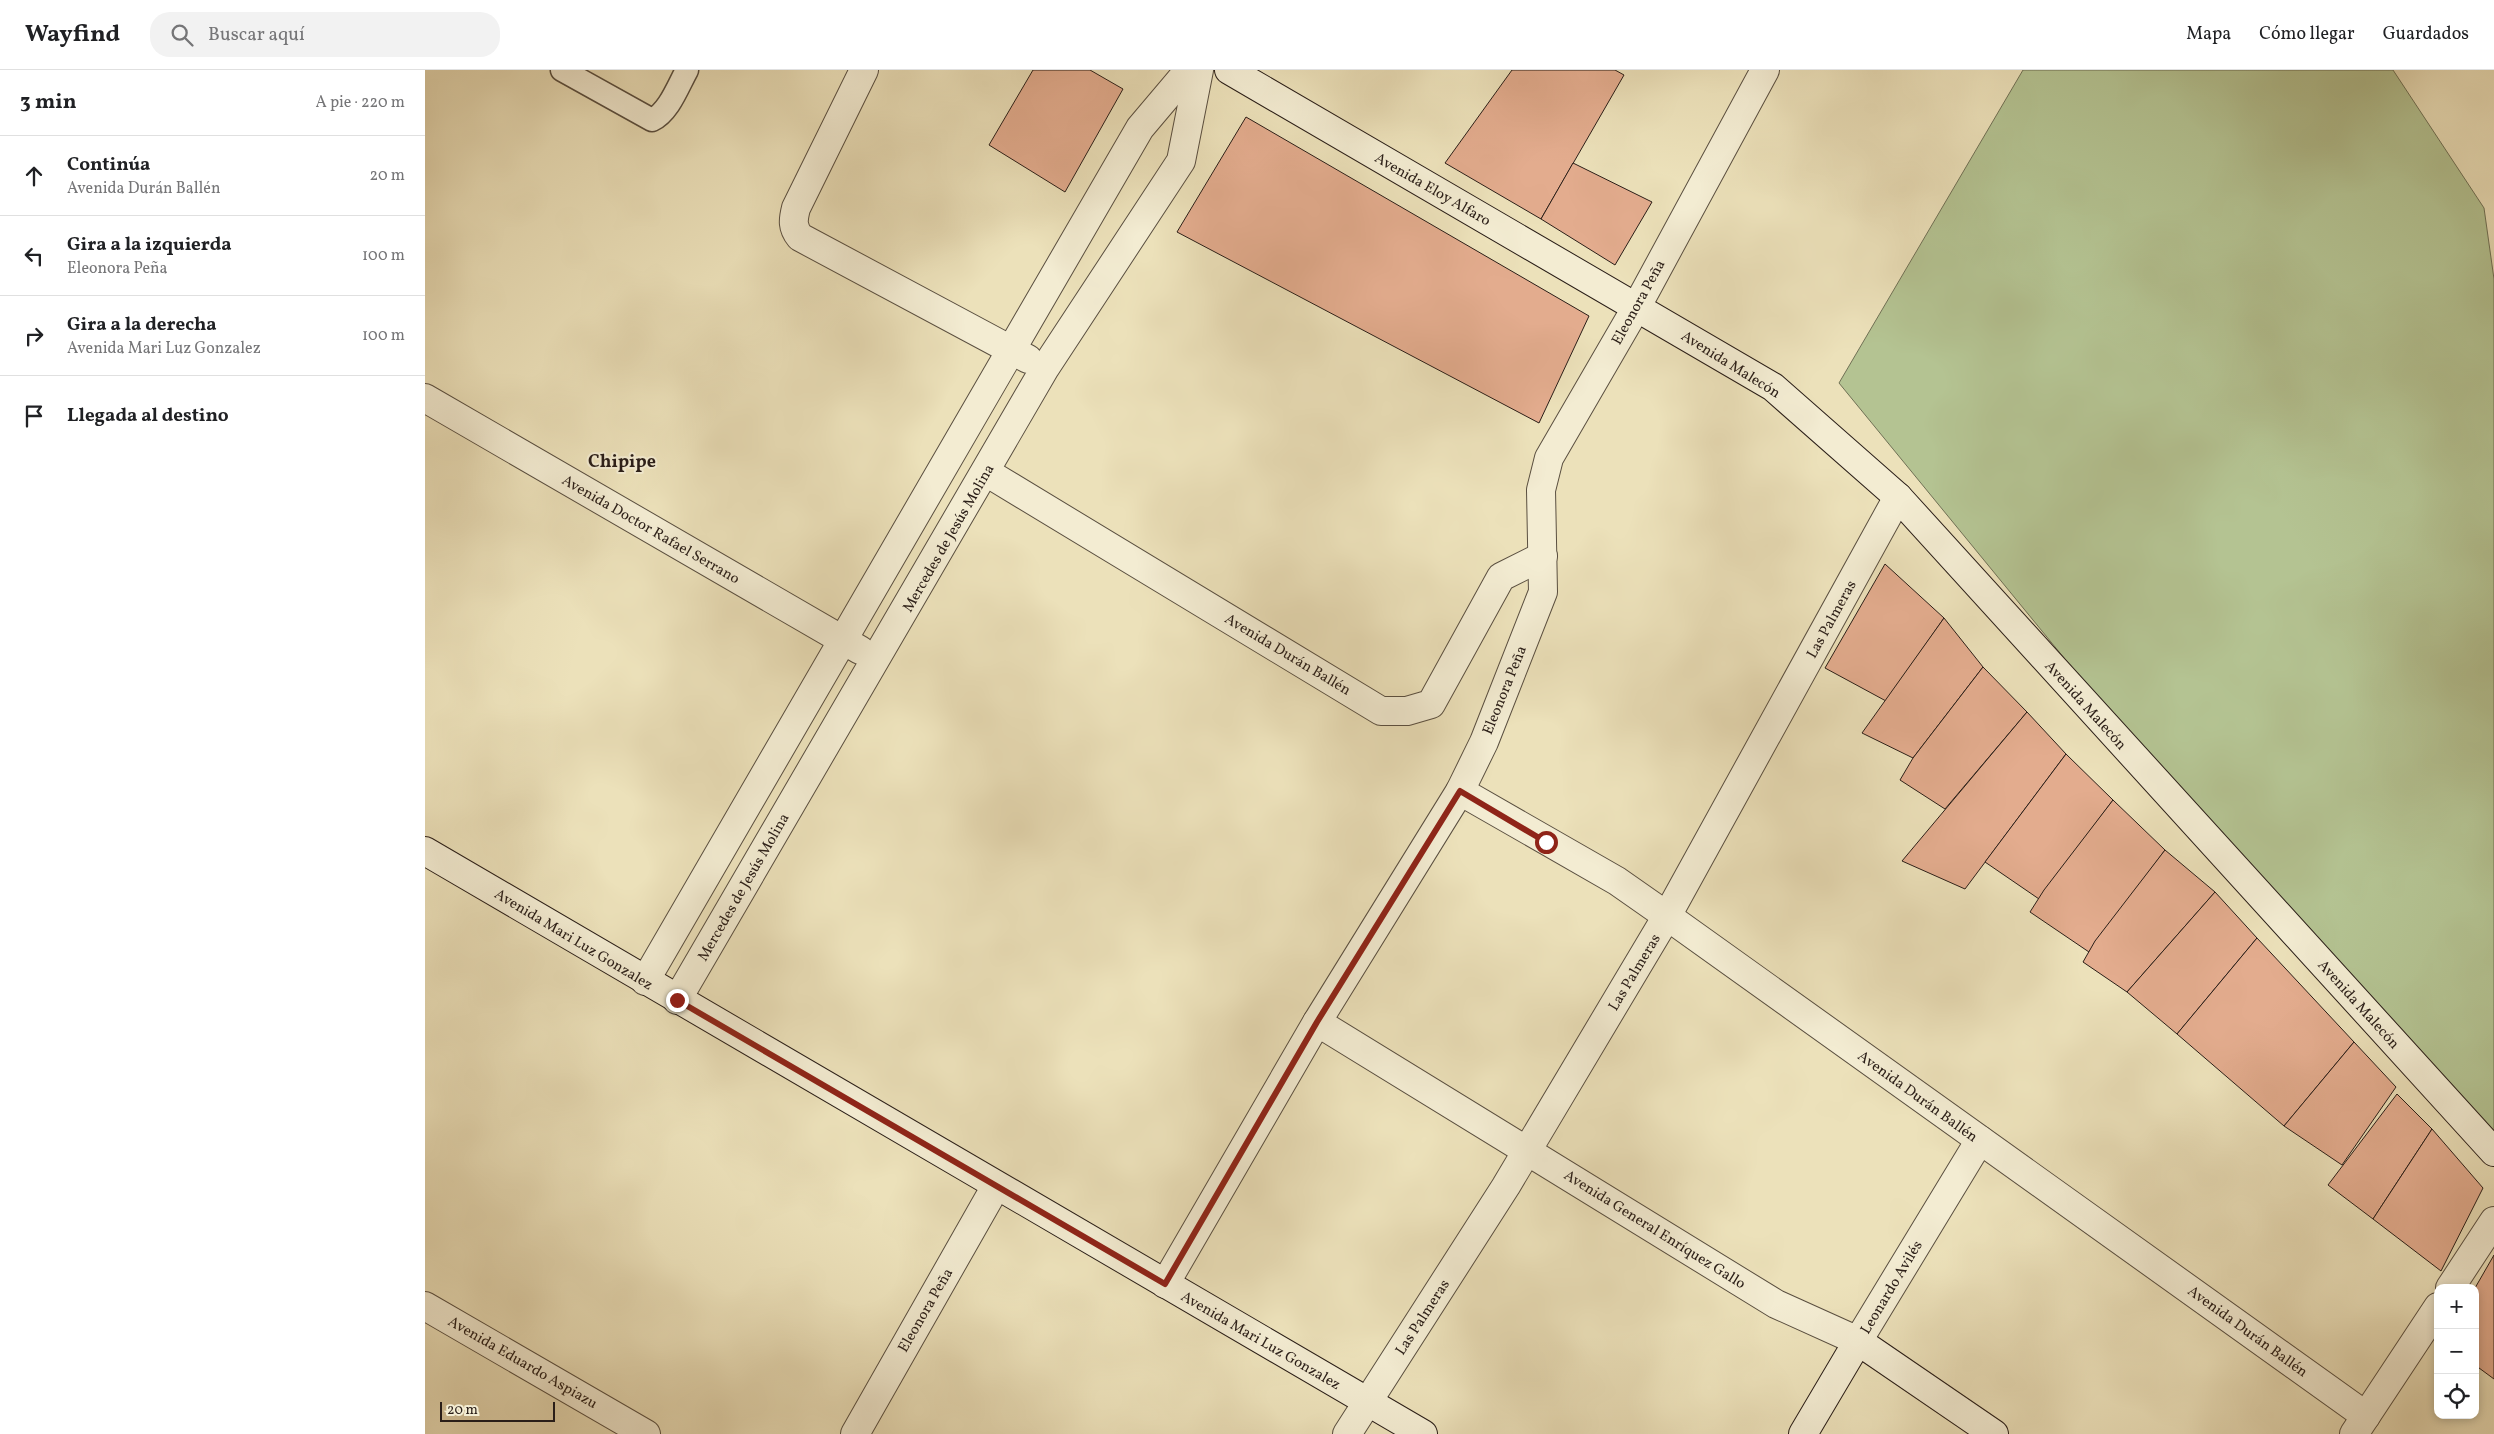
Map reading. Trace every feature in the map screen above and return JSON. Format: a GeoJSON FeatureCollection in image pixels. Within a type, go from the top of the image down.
{"type":"FeatureCollection","features":[{"type":"Feature","properties":{"kind":"street"},"geometry":{"type":"LineString","coordinates":[[864,70],[796,208],[793,221],[795,230],[800,237],[1045,368]]}},
{"type":"Feature","properties":{"kind":"street"},"geometry":{"type":"LineString","coordinates":[[645,981],[1140,128],[1189,70]]}},
{"type":"Feature","properties":{"kind":"street","name":"Mercedes de Jesús Molina"},"geometry":{"type":"LineString","coordinates":[[677,1000],[1045,368],[1181,161],[1199,70]]}},
{"type":"Feature","properties":{"kind":"street","name":"Avenida Eloy Alfaro"},"geometry":{"type":"LineString","coordinates":[[1229,70],[1636,308]]}},
{"type":"Feature","properties":{"kind":"street","name":"Eleonora Peña"},"geometry":{"type":"LineString","coordinates":[[1165,1284],[1317,1022],[1460,791],[1483,742],[1543,592],[1541,490],[1549,458],[1636,308],[1765,70]]}},
{"type":"Feature","properties":{"kind":"street","name":"Avenida Malecón"},"geometry":{"type":"LineString","coordinates":[[1636,308],[1773,387],[1898,497],[2494,1152]]}},
{"type":"Feature","properties":{"kind":"street","name":"Avenida Doctor Rafael Serrano"},"geometry":{"type":"LineString","coordinates":[[425,398],[877,659]]}},
{"type":"Feature","properties":{"kind":"street","name":"Avenida Durán Ballén"},"geometry":{"type":"LineString","coordinates":[[986,472],[1381,711],[1407,711],[1431,704],[1501,577],[1543,556]]}},
{"type":"Feature","properties":{"kind":"street","name":"Las Palmeras"},"geometry":{"type":"LineString","coordinates":[[1347,1434],[1528,1150],[1667,916],[1898,497]]}},
{"type":"Feature","properties":{"kind":"street","name":"Avenida Durán Ballén"},"geometry":{"type":"LineString","coordinates":[[1460,791],[1617,881],[1667,916],[1980,1140],[2360,1425]]}},
{"type":"Feature","properties":{"kind":"street","name":"Avenida Mari Luz Gonzalez"},"geometry":{"type":"LineString","coordinates":[[425,852],[1423,1434]]}},
{"type":"Feature","properties":{"kind":"street","name":"Avenida General Enríquez Gallo"},"geometry":{"type":"LineString","coordinates":[[1317,1022],[1776,1304],[1859,1341],[1994,1434]]}},
{"type":"Feature","properties":{"kind":"street","name":"Leonardo Avilés"},"geometry":{"type":"LineString","coordinates":[[1803,1434],[1980,1140]]}},
{"type":"Feature","properties":{"kind":"street","name":"Eleonora Peña"},"geometry":{"type":"LineString","coordinates":[[855,1434],[996,1186]]}},
{"type":"Feature","properties":{"kind":"street"},"geometry":{"type":"LineString","coordinates":[[2453,1284],[2494,1221]]}},
{"type":"Feature","properties":{"kind":"street","name":"Avenida Eduardo Aspiazu"},"geometry":{"type":"LineString","coordinates":[[425,1306],[646,1434]]}},
{"type":"Feature","properties":{"kind":"street"},"geometry":{"type":"LineString","coordinates":[[2360,1425],[2434,1313]]}},
{"type":"Feature","properties":{"kind":"lane"},"geometry":{"type":"LineString","coordinates":[[562,70],[588,76],[652,120],[660,116],[666,108],[687,70]]}},
{"type":"Feature","properties":{"kind":"green space"},"geometry":{"type":"Polygon","coordinates":[[[2023,70],[2393,70],[2484,208],[2494,279],[2494,1152],[2254,890],[1839,383],[2023,70]]]}},
{"type":"Feature","properties":{"kind":"building"},"geometry":{"type":"Polygon","coordinates":[[[1033,70],[1090,70],[1123,89],[1065,192],[989,145],[1033,70]]]}},
{"type":"Feature","properties":{"kind":"building"},"geometry":{"type":"Polygon","coordinates":[[[1512,70],[1615,70],[1624,75],[1541,219],[1445,163],[1512,70]]]}},
{"type":"Feature","properties":{"kind":"building"},"geometry":{"type":"Polygon","coordinates":[[[1246,117],[1589,316],[1539,423],[1177,232],[1246,117]]]}},
{"type":"Feature","properties":{"kind":"building"},"geometry":{"type":"Polygon","coordinates":[[[1573,163],[1652,202],[1615,265],[1541,219],[1573,163]]]}},
{"type":"Feature","properties":{"kind":"building"},"geometry":{"type":"Polygon","coordinates":[[[1885,564],[1944,618],[1886,701],[1825,668],[1885,564]]]}},
{"type":"Feature","properties":{"kind":"building"},"geometry":{"type":"Polygon","coordinates":[[[1944,618],[1983,667],[1913,758],[1862,733],[1944,618]]]}},
{"type":"Feature","properties":{"kind":"building"},"geometry":{"type":"Polygon","coordinates":[[[1983,667],[2027,712],[1945,809],[1900,780],[1913,758],[1983,667]]]}},
{"type":"Feature","properties":{"kind":"building"},"geometry":{"type":"Polygon","coordinates":[[[2027,712],[2066,754],[1965,889],[1902,861],[2027,712]]]}},
{"type":"Feature","properties":{"kind":"building"},"geometry":{"type":"Polygon","coordinates":[[[2066,754],[2113,800],[2039,899],[1985,862],[2066,754]]]}},
{"type":"Feature","properties":{"kind":"building"},"geometry":{"type":"Polygon","coordinates":[[[2113,800],[2165,850],[2089,952],[2030,912],[2044,890],[2113,800]]]}},
{"type":"Feature","properties":{"kind":"building"},"geometry":{"type":"Polygon","coordinates":[[[2165,850],[2215,892],[2127,992],[2083,962],[2095,941],[2165,850]]]}},
{"type":"Feature","properties":{"kind":"building"},"geometry":{"type":"Polygon","coordinates":[[[2215,892],[2257,938],[2177,1034],[2127,992],[2215,892]]]}},
{"type":"Feature","properties":{"kind":"building"},"geometry":{"type":"Polygon","coordinates":[[[2257,938],[2354,1042],[2284,1126],[2177,1034],[2257,938]]]}},
{"type":"Feature","properties":{"kind":"building"},"geometry":{"type":"Polygon","coordinates":[[[2354,1042],[2396,1087],[2342,1165],[2284,1126],[2354,1042]]]}},
{"type":"Feature","properties":{"kind":"building"},"geometry":{"type":"Polygon","coordinates":[[[2397,1094],[2432,1129],[2373,1219],[2328,1185],[2397,1094]]]}},
{"type":"Feature","properties":{"kind":"building"},"geometry":{"type":"Polygon","coordinates":[[[2432,1129],[2483,1188],[2441,1271],[2373,1219],[2432,1129]]]}},
{"type":"Feature","properties":{"kind":"building"},"geometry":{"type":"Polygon","coordinates":[[[2494,1255],[2494,1379],[2479,1368],[2479,1284],[2477,1284],[2494,1255]]]}},
{"type":"Feature","properties":{"kind":"district","name":"Chipipe"},"geometry":{"type":"Point","coordinates":[622,461]}},
{"type":"Feature","properties":{"kind":"route"},"geometry":{"type":"LineString","coordinates":[[677,1000],[1165,1284],[1317,1022],[1460,791],[1546,842]]}}]}
